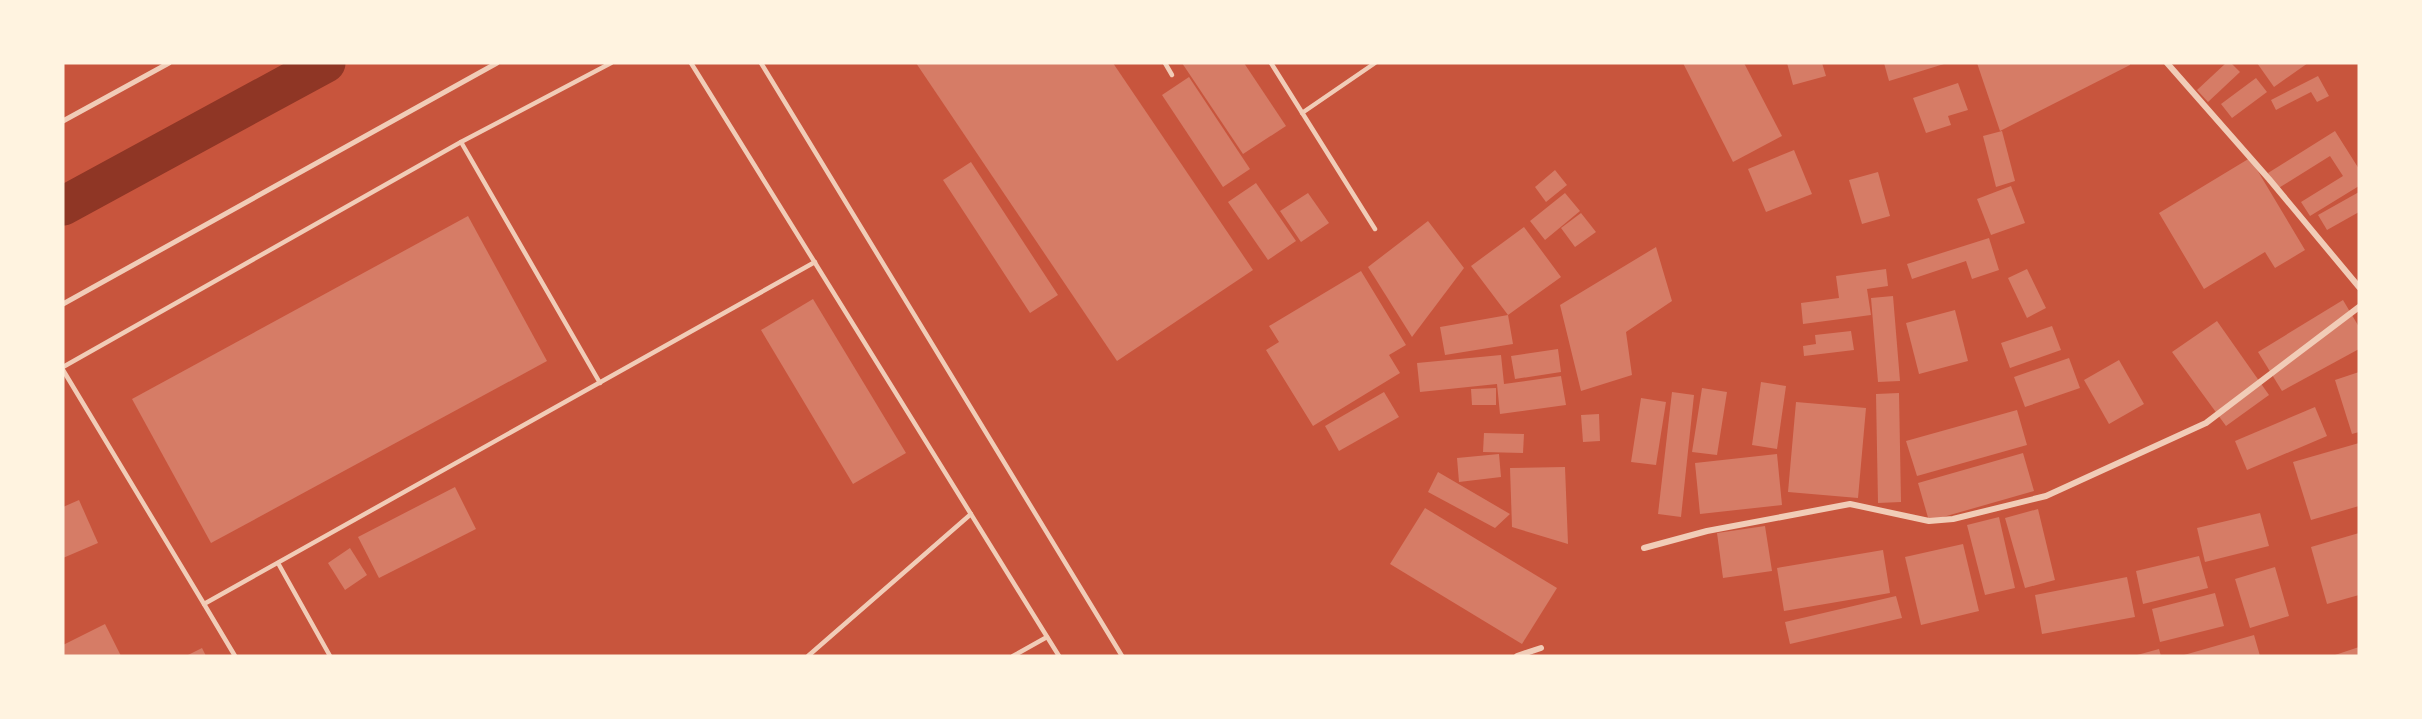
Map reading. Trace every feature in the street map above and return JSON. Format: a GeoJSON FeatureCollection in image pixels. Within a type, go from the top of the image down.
{"type":"FeatureCollection","features":[{"type":"Feature","properties":{"kind":"street"},"geometry":{"type":"LineString","coordinates":[[63,121],[169,63]]}},
{"type":"Feature","properties":{"kind":"street"},"geometry":{"type":"LineString","coordinates":[[63,304],[496,63]]}},
{"type":"Feature","properties":{"kind":"street"},"geometry":{"type":"LineString","coordinates":[[2167,63],[2269,179],[2359,287]]}},
{"type":"Feature","properties":{"kind":"street"},"geometry":{"type":"LineString","coordinates":[[1644,548],[1707,531],[1850,504],[1929,521],[1953,519],[2046,496],[2206,423],[2359,307]]}},
{"type":"Feature","properties":{"kind":"street"},"geometry":{"type":"LineString","coordinates":[[1517,656],[1541,648]]}},
{"type":"Feature","properties":{"kind":"lane"},"geometry":{"type":"LineString","coordinates":[[235,656],[63,368],[461,142],[611,63]]}},
{"type":"Feature","properties":{"kind":"lane"},"geometry":{"type":"LineString","coordinates":[[691,63],[1059,656]]}},
{"type":"Feature","properties":{"kind":"lane"},"geometry":{"type":"LineString","coordinates":[[761,63],[1122,656]]}},
{"type":"Feature","properties":{"kind":"lane"},"geometry":{"type":"LineString","coordinates":[[1165,63],[1172,75]]}},
{"type":"Feature","properties":{"kind":"lane"},"geometry":{"type":"LineString","coordinates":[[1271,63],[1375,229]]}},
{"type":"Feature","properties":{"kind":"lane"},"geometry":{"type":"LineString","coordinates":[[1302,113],[1375,63]]}},
{"type":"Feature","properties":{"kind":"lane"},"geometry":{"type":"LineString","coordinates":[[461,142],[600,383]]}},
{"type":"Feature","properties":{"kind":"lane"},"geometry":{"type":"LineString","coordinates":[[204,604],[815,262]]}},
{"type":"Feature","properties":{"kind":"lane"},"geometry":{"type":"LineString","coordinates":[[808,656],[971,514]]}},
{"type":"Feature","properties":{"kind":"lane"},"geometry":{"type":"LineString","coordinates":[[278,563],[330,656]]}},
{"type":"Feature","properties":{"kind":"lane"},"geometry":{"type":"LineString","coordinates":[[1013,656],[1047,637]]}},
{"type":"Feature","properties":{"kind":"building"},"geometry":{"type":"Polygon","coordinates":[[[916,63],[1113,63],[1253,270],[1117,361],[916,63]]]}},
{"type":"Feature","properties":{"kind":"building"},"geometry":{"type":"Polygon","coordinates":[[[1182,63],[1244,63],[1286,126],[1243,154],[1182,63]]]}},
{"type":"Feature","properties":{"kind":"building"},"geometry":{"type":"Polygon","coordinates":[[[1683,63],[1744,63],[1782,136],[1733,162],[1683,63]]]}},
{"type":"Feature","properties":{"kind":"building"},"geometry":{"type":"Polygon","coordinates":[[[1787,63],[1822,63],[1826,76],[1793,85],[1787,63]]]}},
{"type":"Feature","properties":{"kind":"building"},"geometry":{"type":"Polygon","coordinates":[[[1884,63],[1944,63],[1944,64],[1889,81],[1884,63]]]}},
{"type":"Feature","properties":{"kind":"building"},"geometry":{"type":"Polygon","coordinates":[[[1977,63],[2130,63],[2130,65],[2000,131],[1977,63]]]}},
{"type":"Feature","properties":{"kind":"building"},"geometry":{"type":"Polygon","coordinates":[[[2226,63],[2231,63],[2240,72],[2208,102],[2197,90],[2226,63]]]}},
{"type":"Feature","properties":{"kind":"building"},"geometry":{"type":"Polygon","coordinates":[[[2257,63],[2308,63],[2274,87],[2257,63]]]}},
{"type":"Feature","properties":{"kind":"building"},"geometry":{"type":"Polygon","coordinates":[[[2318,76],[2329,96],[2317,102],[2311,92],[2276,110],[2271,100],[2318,76]]]}},
{"type":"Feature","properties":{"kind":"building"},"geometry":{"type":"Polygon","coordinates":[[[1189,77],[1250,169],[1223,187],[1162,95],[1189,77]]]}},
{"type":"Feature","properties":{"kind":"building"},"geometry":{"type":"Polygon","coordinates":[[[2256,78],[2267,92],[2232,118],[2221,104],[2256,78]]]}},
{"type":"Feature","properties":{"kind":"building"},"geometry":{"type":"Polygon","coordinates":[[[1958,83],[1968,110],[1948,116],[1951,125],[1926,133],[1913,98],[1958,83]]]}},
{"type":"Feature","properties":{"kind":"building"},"geometry":{"type":"Polygon","coordinates":[[[2002,131],[2015,181],[1996,187],[1983,136],[2002,131]]]}},
{"type":"Feature","properties":{"kind":"building"},"geometry":{"type":"Polygon","coordinates":[[[2335,131],[2359,169],[2359,186],[2310,216],[2301,202],[2343,176],[2330,156],[2277,189],[2268,173],[2335,131]]]}},
{"type":"Feature","properties":{"kind":"building"},"geometry":{"type":"Polygon","coordinates":[[[1794,150],[1812,194],[1766,212],[1748,169],[1794,150]]]}},
{"type":"Feature","properties":{"kind":"building"},"geometry":{"type":"Polygon","coordinates":[[[2250,158],[2305,250],[2275,268],[2265,252],[2204,289],[2159,213],[2250,158]]]}},
{"type":"Feature","properties":{"kind":"building"},"geometry":{"type":"Polygon","coordinates":[[[971,162],[1058,295],[1030,313],[943,180],[971,162]]]}},
{"type":"Feature","properties":{"kind":"building"},"geometry":{"type":"Polygon","coordinates":[[[1555,170],[1567,185],[1546,202],[1535,187],[1555,170]]]}},
{"type":"Feature","properties":{"kind":"building"},"geometry":{"type":"Polygon","coordinates":[[[1878,172],[1890,216],[1862,224],[1849,180],[1878,172]]]}},
{"type":"Feature","properties":{"kind":"building"},"geometry":{"type":"Polygon","coordinates":[[[1256,183],[1296,241],[1268,260],[1228,202],[1256,183]]]}},
{"type":"Feature","properties":{"kind":"building"},"geometry":{"type":"Polygon","coordinates":[[[2011,186],[2025,223],[1991,235],[1977,199],[2011,186]]]}},
{"type":"Feature","properties":{"kind":"building"},"geometry":{"type":"Polygon","coordinates":[[[2359,192],[2359,212],[2327,230],[2318,215],[2359,192]]]}},
{"type":"Feature","properties":{"kind":"building"},"geometry":{"type":"Polygon","coordinates":[[[1308,193],[1329,223],[1301,242],[1280,211],[1308,193]]]}},
{"type":"Feature","properties":{"kind":"building"},"geometry":{"type":"Polygon","coordinates":[[[1565,193],[1580,211],[1545,240],[1530,221],[1565,193]]]}},
{"type":"Feature","properties":{"kind":"building"},"geometry":{"type":"Polygon","coordinates":[[[1581,213],[1596,232],[1575,247],[1561,228],[1581,213]]]}},
{"type":"Feature","properties":{"kind":"building"},"geometry":{"type":"Polygon","coordinates":[[[468,216],[547,361],[211,543],[132,399],[468,216]]]}},
{"type":"Feature","properties":{"kind":"building"},"geometry":{"type":"Polygon","coordinates":[[[1428,221],[1464,268],[1412,337],[1368,267],[1428,221]]]}},
{"type":"Feature","properties":{"kind":"building"},"geometry":{"type":"Polygon","coordinates":[[[1524,227],[1561,277],[1508,315],[1471,266],[1524,227]]]}},
{"type":"Feature","properties":{"kind":"building"},"geometry":{"type":"Polygon","coordinates":[[[1989,238],[1999,270],[1972,279],[1966,261],[1912,279],[1907,264],[1989,238]]]}},
{"type":"Feature","properties":{"kind":"building"},"geometry":{"type":"Polygon","coordinates":[[[1656,247],[1672,301],[1626,332],[1632,375],[1581,391],[1560,305],[1656,247]]]}},
{"type":"Feature","properties":{"kind":"building"},"geometry":{"type":"Polygon","coordinates":[[[1886,269],[1888,286],[1867,289],[1871,315],[1803,324],[1801,303],[1839,298],[1836,276],[1886,269]]]}},
{"type":"Feature","properties":{"kind":"building"},"geometry":{"type":"Polygon","coordinates":[[[2027,269],[2046,308],[2027,318],[2008,278],[2027,269]]]}},
{"type":"Feature","properties":{"kind":"building"},"geometry":{"type":"Polygon","coordinates":[[[1361,271],[1406,345],[1389,355],[1400,373],[1313,426],[1266,350],[1279,342],[1269,326],[1361,271]]]}},
{"type":"Feature","properties":{"kind":"building"},"geometry":{"type":"Polygon","coordinates":[[[1893,296],[1900,381],[1878,382],[1871,298],[1893,296]]]}},
{"type":"Feature","properties":{"kind":"building"},"geometry":{"type":"Polygon","coordinates":[[[813,299],[906,453],[853,484],[761,330],[813,299]]]}},
{"type":"Feature","properties":{"kind":"building"},"geometry":{"type":"Polygon","coordinates":[[[2343,300],[2359,327],[2359,349],[2282,391],[2258,352],[2343,300]]]}},
{"type":"Feature","properties":{"kind":"building"},"geometry":{"type":"Polygon","coordinates":[[[1955,310],[1968,361],[1919,374],[1906,323],[1955,310]]]}},
{"type":"Feature","properties":{"kind":"building"},"geometry":{"type":"Polygon","coordinates":[[[1508,315],[1513,344],[1445,355],[1440,327],[1508,315]]]}},
{"type":"Feature","properties":{"kind":"building"},"geometry":{"type":"Polygon","coordinates":[[[2217,321],[2269,395],[2226,426],[2172,352],[2217,321]]]}},
{"type":"Feature","properties":{"kind":"building"},"geometry":{"type":"Polygon","coordinates":[[[2052,326],[2061,350],[2010,368],[2001,343],[2052,326]]]}},
{"type":"Feature","properties":{"kind":"building"},"geometry":{"type":"Polygon","coordinates":[[[1851,331],[1854,350],[1804,356],[1803,346],[1816,344],[1815,335],[1851,331]]]}},
{"type":"Feature","properties":{"kind":"building"},"geometry":{"type":"Polygon","coordinates":[[[1558,349],[1561,372],[1515,379],[1511,356],[1558,349]]]}},
{"type":"Feature","properties":{"kind":"building"},"geometry":{"type":"Polygon","coordinates":[[[1501,355],[1504,384],[1561,376],[1566,405],[1500,414],[1497,384],[1420,392],[1417,363],[1501,355]]]}},
{"type":"Feature","properties":{"kind":"building"},"geometry":{"type":"Polygon","coordinates":[[[2069,358],[2080,388],[2025,407],[2014,377],[2069,358]]]}},
{"type":"Feature","properties":{"kind":"building"},"geometry":{"type":"Polygon","coordinates":[[[2119,360],[2144,404],[2109,424],[2084,380],[2119,360]]]}},
{"type":"Feature","properties":{"kind":"building"},"geometry":{"type":"Polygon","coordinates":[[[2359,372],[2359,432],[2352,434],[2335,380],[2359,372]]]}},
{"type":"Feature","properties":{"kind":"building"},"geometry":{"type":"Polygon","coordinates":[[[1761,382],[1786,386],[1777,449],[1752,445],[1761,382]]]}},
{"type":"Feature","properties":{"kind":"building"},"geometry":{"type":"Polygon","coordinates":[[[1496,388],[1496,405],[1472,405],[1471,389],[1496,388]]]}},
{"type":"Feature","properties":{"kind":"building"},"geometry":{"type":"Polygon","coordinates":[[[1702,388],[1727,392],[1717,455],[1692,452],[1702,388]]]}},
{"type":"Feature","properties":{"kind":"building"},"geometry":{"type":"Polygon","coordinates":[[[1384,392],[1399,417],[1339,451],[1325,426],[1384,392]]]}},
{"type":"Feature","properties":{"kind":"building"},"geometry":{"type":"Polygon","coordinates":[[[1672,392],[1694,395],[1681,517],[1658,514],[1672,392]]]}},
{"type":"Feature","properties":{"kind":"building"},"geometry":{"type":"Polygon","coordinates":[[[1899,393],[1901,502],[1878,503],[1876,394],[1899,393]]]}},
{"type":"Feature","properties":{"kind":"building"},"geometry":{"type":"Polygon","coordinates":[[[1641,398],[1666,402],[1656,465],[1631,462],[1641,398]]]}},
{"type":"Feature","properties":{"kind":"building"},"geometry":{"type":"Polygon","coordinates":[[[1796,402],[1866,408],[1858,498],[1788,492],[1796,402]]]}},
{"type":"Feature","properties":{"kind":"building"},"geometry":{"type":"Polygon","coordinates":[[[2315,407],[2327,436],[2247,470],[2235,441],[2315,407]]]}},
{"type":"Feature","properties":{"kind":"building"},"geometry":{"type":"Polygon","coordinates":[[[2017,410],[2027,445],[1917,476],[1906,441],[2017,410]]]}},
{"type":"Feature","properties":{"kind":"building"},"geometry":{"type":"Polygon","coordinates":[[[1599,414],[1600,441],[1583,442],[1581,415],[1599,414]]]}},
{"type":"Feature","properties":{"kind":"building"},"geometry":{"type":"Polygon","coordinates":[[[1484,433],[1524,434],[1523,453],[1483,452],[1484,433]]]}},
{"type":"Feature","properties":{"kind":"building"},"geometry":{"type":"Polygon","coordinates":[[[2359,443],[2359,506],[2311,520],[2293,462],[2359,443]]]}},
{"type":"Feature","properties":{"kind":"building"},"geometry":{"type":"Polygon","coordinates":[[[2023,453],[2034,491],[1929,521],[1918,483],[2023,453]]]}},
{"type":"Feature","properties":{"kind":"building"},"geometry":{"type":"Polygon","coordinates":[[[1499,454],[1501,477],[1459,482],[1457,458],[1499,454]]]}},
{"type":"Feature","properties":{"kind":"building"},"geometry":{"type":"Polygon","coordinates":[[[1777,454],[1782,505],[1700,514],[1695,463],[1777,454]]]}},
{"type":"Feature","properties":{"kind":"building"},"geometry":{"type":"Polygon","coordinates":[[[1565,467],[1568,544],[1512,527],[1510,468],[1565,467]]]}},
{"type":"Feature","properties":{"kind":"building"},"geometry":{"type":"Polygon","coordinates":[[[1438,472],[1510,514],[1495,528],[1428,492],[1438,472]]]}},
{"type":"Feature","properties":{"kind":"building"},"geometry":{"type":"Polygon","coordinates":[[[455,487],[476,529],[379,578],[358,537],[455,487]]]}},
{"type":"Feature","properties":{"kind":"building"},"geometry":{"type":"Polygon","coordinates":[[[79,500],[98,543],[63,558],[63,507],[79,500]]]}},
{"type":"Feature","properties":{"kind":"building"},"geometry":{"type":"Polygon","coordinates":[[[1425,508],[1557,588],[1522,644],[1390,564],[1425,508]]]}},
{"type":"Feature","properties":{"kind":"building"},"geometry":{"type":"Polygon","coordinates":[[[2038,509],[2055,580],[2025,588],[2005,518],[2038,509]]]}},
{"type":"Feature","properties":{"kind":"building"},"geometry":{"type":"Polygon","coordinates":[[[2260,513],[2269,546],[2205,562],[2197,528],[2260,513]]]}},
{"type":"Feature","properties":{"kind":"building"},"geometry":{"type":"Polygon","coordinates":[[[1999,517],[2015,588],[1985,595],[1967,525],[1999,517]]]}},
{"type":"Feature","properties":{"kind":"building"},"geometry":{"type":"Polygon","coordinates":[[[1765,526],[1772,571],[1723,578],[1717,533],[1765,526]]]}},
{"type":"Feature","properties":{"kind":"building"},"geometry":{"type":"Polygon","coordinates":[[[2359,533],[2359,595],[2327,604],[2311,547],[2359,533]]]}},
{"type":"Feature","properties":{"kind":"building"},"geometry":{"type":"Polygon","coordinates":[[[1963,544],[1979,611],[1921,625],[1905,557],[1963,544]]]}},
{"type":"Feature","properties":{"kind":"building"},"geometry":{"type":"Polygon","coordinates":[[[350,548],[367,575],[345,590],[328,563],[350,548]]]}},
{"type":"Feature","properties":{"kind":"building"},"geometry":{"type":"Polygon","coordinates":[[[1883,550],[1890,593],[1784,611],[1777,568],[1883,550]]]}},
{"type":"Feature","properties":{"kind":"building"},"geometry":{"type":"Polygon","coordinates":[[[2199,556],[2208,588],[2143,604],[2136,571],[2199,556]]]}},
{"type":"Feature","properties":{"kind":"building"},"geometry":{"type":"Polygon","coordinates":[[[2275,567],[2289,616],[2250,628],[2235,579],[2275,567]]]}},
{"type":"Feature","properties":{"kind":"building"},"geometry":{"type":"Polygon","coordinates":[[[2127,577],[2135,617],[2042,634],[2035,595],[2127,577]]]}},
{"type":"Feature","properties":{"kind":"building"},"geometry":{"type":"Polygon","coordinates":[[[2215,593],[2224,626],[2160,642],[2152,609],[2215,593]]]}},
{"type":"Feature","properties":{"kind":"building"},"geometry":{"type":"Polygon","coordinates":[[[1896,596],[1902,618],[1790,644],[1785,622],[1896,596]]]}},
{"type":"Feature","properties":{"kind":"building"},"geometry":{"type":"Polygon","coordinates":[[[105,624],[121,656],[63,656],[63,645],[105,624]]]}},
{"type":"Feature","properties":{"kind":"building"},"geometry":{"type":"Polygon","coordinates":[[[2254,635],[2260,656],[2184,656],[2184,655],[2254,635]]]}},
{"type":"Feature","properties":{"kind":"building"},"geometry":{"type":"Polygon","coordinates":[[[2359,647],[2359,656],[2332,656],[2359,647]]]}},
{"type":"Feature","properties":{"kind":"building"},"geometry":{"type":"Polygon","coordinates":[[[202,648],[206,656],[186,656],[202,648]]]}},
{"type":"Feature","properties":{"kind":"building"},"geometry":{"type":"Polygon","coordinates":[[[2159,649],[2161,656],[2137,656],[2137,655],[2159,649]]]}},
{"type":"Feature","properties":{"kind":"waterway"},"geometry":{"type":"LineString","coordinates":[[63,206],[326,63]]}}]}
